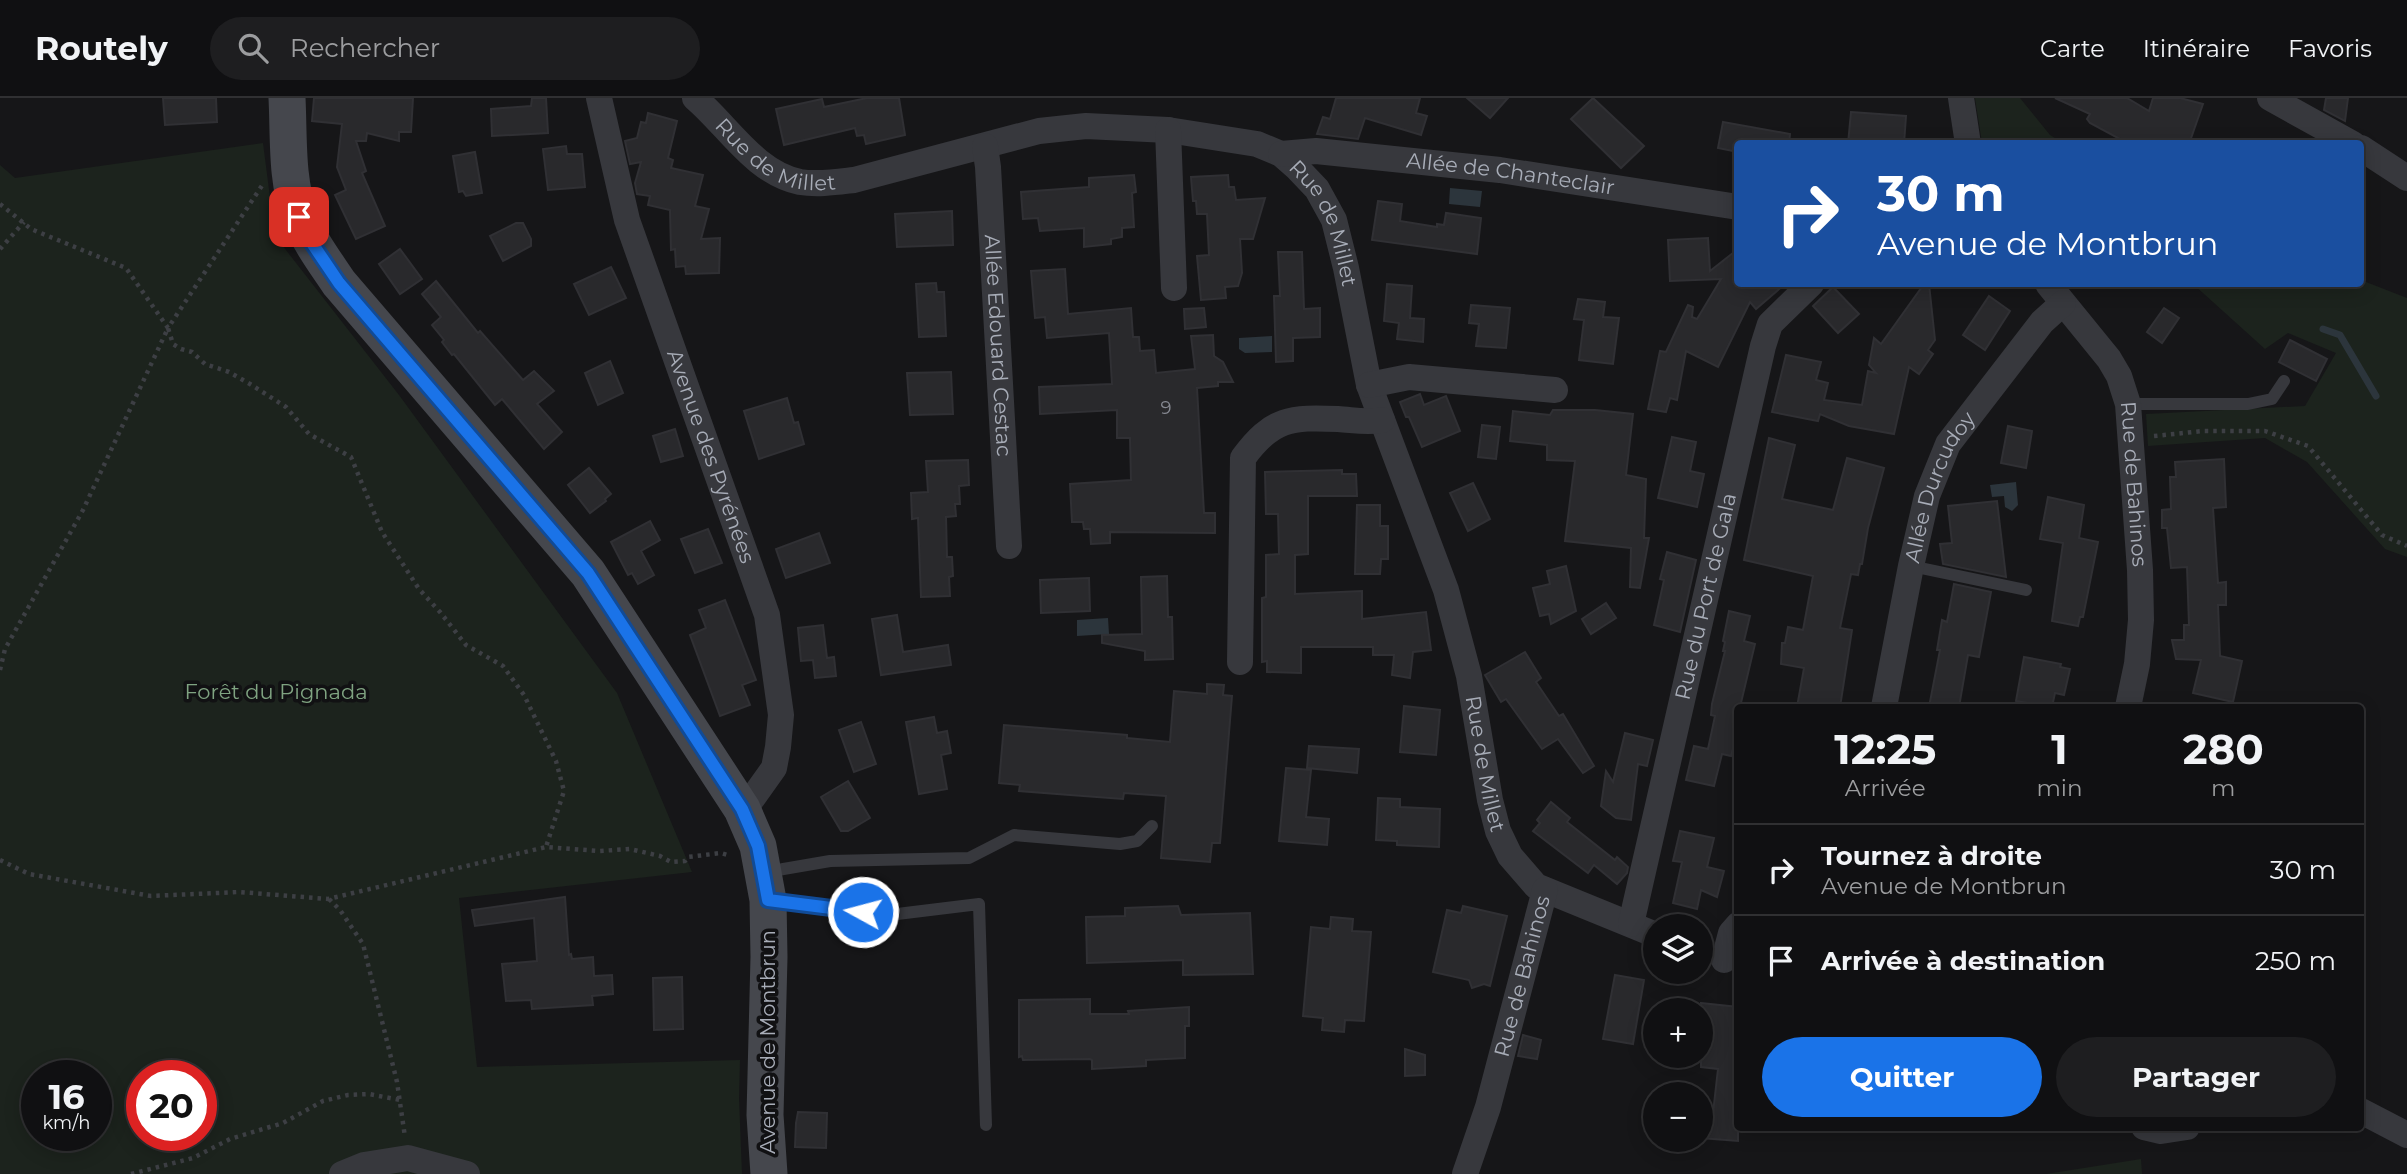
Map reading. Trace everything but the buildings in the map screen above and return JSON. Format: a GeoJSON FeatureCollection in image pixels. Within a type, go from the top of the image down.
{"type":"FeatureCollection","features":[{"type":"Feature","properties":{"kind":"street","name":"Avenue de Montbrun"},"geometry":{"type":"LineString","coordinates":[[287,98],[291,181],[299,217],[312,243],[339,283],[588,573],[742,809],[758,846],[758,876],[769,957],[765,1115],[769,1174]]}},
{"type":"Feature","properties":{"kind":"street","name":"Avenue des Pyrénées"},"geometry":{"type":"LineString","coordinates":[[599,98],[627,220],[767,615],[781,715],[778,747],[774,768],[742,809]]}},
{"type":"Feature","properties":{"kind":"street"},"geometry":{"type":"LineString","coordinates":[[1961,98],[1967,140]]}},
{"type":"Feature","properties":{"kind":"street"},"geometry":{"type":"LineString","coordinates":[[2270,98],[2346,140]]}},
{"type":"Feature","properties":{"kind":"street","name":"Rue de Millet"},"geometry":{"type":"LineString","coordinates":[[706,102],[754,157],[776,174],[800,182],[854,180],[1055,128],[1086,126],[1168,130],[1257,144],[1281,154],[1297,167],[1317,189],[1334,220],[1369,385],[1446,590],[1472,688],[1490,800],[1498,831],[1510,856],[1536,886],[1545,890]]}},
{"type":"Feature","properties":{"kind":"street"},"geometry":{"type":"LineString","coordinates":[[1168,130],[1174,288]]}},
{"type":"Feature","properties":{"kind":"street","name":"Allée Edouard Cestac"},"geometry":{"type":"LineString","coordinates":[[985,146],[1009,546]]}},
{"type":"Feature","properties":{"kind":"street"},"geometry":{"type":"LineString","coordinates":[[2364,150],[2407,178]]}},
{"type":"Feature","properties":{"kind":"street","name":"Allée de Chanteclair"},"geometry":{"type":"LineString","coordinates":[[1281,154],[1316,151],[1500,170],[1734,206]]}},
{"type":"Feature","properties":{"kind":"street","name":"Rue du Port de Gala"},"geometry":{"type":"LineString","coordinates":[[1631,924],[1763,346],[1770,324],[1808,287]]}},
{"type":"Feature","properties":{"kind":"street","name":"Rue de Bahinos"},"geometry":{"type":"LineString","coordinates":[[2056,293],[2109,359],[2119,376],[2128,404],[2141,620],[2137,664],[2128,704]]}},
{"type":"Feature","properties":{"kind":"street","name":"Allée Durcudoy"},"geometry":{"type":"LineString","coordinates":[[1885,704],[1927,496],[1948,444],[2042,322],[2056,293]]}},
{"type":"Feature","properties":{"kind":"street"},"geometry":{"type":"LineString","coordinates":[[1369,385],[1409,377],[1555,390]]}},
{"type":"Feature","properties":{"kind":"street"},"geometry":{"type":"LineString","coordinates":[[1240,662],[1243,458],[1256,440],[1287,420],[1340,419],[1368,423],[1382,420]]}},
{"type":"Feature","properties":{"kind":"street","name":"Rue de Bahinos"},"geometry":{"type":"LineString","coordinates":[[1465,1174],[1488,1107],[1545,890],[1643,929]]}},
{"type":"Feature","properties":{"kind":"street"},"geometry":{"type":"LineString","coordinates":[[1721,959],[1734,930]]}},
{"type":"Feature","properties":{"kind":"street"},"geometry":{"type":"LineString","coordinates":[[2364,1113],[2407,1135]]}},
{"type":"Feature","properties":{"kind":"street"},"geometry":{"type":"LineString","coordinates":[[342,1174],[364,1165],[408,1158],[467,1174]]}},
{"type":"Feature","properties":{"kind":"lane"},"geometry":{"type":"LineString","coordinates":[[2128,404],[2248,404],[2272,399],[2284,380]]}},
{"type":"Feature","properties":{"kind":"lane"},"geometry":{"type":"LineString","coordinates":[[1911,566],[2026,590]]}},
{"type":"Feature","properties":{"kind":"lane"},"geometry":{"type":"LineString","coordinates":[[758,876],[830,861],[969,858],[1014,835],[1120,844],[1136,841],[1152,826]]}},
{"type":"Feature","properties":{"kind":"lane"},"geometry":{"type":"LineString","coordinates":[[758,876],[889,915],[979,904],[986,1125]]}},
{"type":"Feature","properties":{"kind":"path"},"geometry":{"type":"LineString","coordinates":[[0,670],[5,649],[83,510],[168,328],[262,185],[273,176]]}},
{"type":"Feature","properties":{"kind":"path"},"geometry":{"type":"LineString","coordinates":[[0,204],[31,229],[126,268],[168,328],[173,344],[192,352],[205,364],[229,372],[250,384],[286,407],[309,434],[351,457],[382,532],[419,589],[466,645],[503,666],[524,695],[556,761],[564,792],[546,847]]}},
{"type":"Feature","properties":{"kind":"path"},"geometry":{"type":"LineString","coordinates":[[0,249],[24,222]]}},
{"type":"Feature","properties":{"kind":"path"},"geometry":{"type":"LineString","coordinates":[[2149,436],[2203,431],[2264,431],[2308,446],[2382,536],[2407,546]]}},
{"type":"Feature","properties":{"kind":"path"},"geometry":{"type":"LineString","coordinates":[[0,860],[29,874],[151,896],[239,892],[328,899],[546,847],[599,851],[630,849],[660,856],[671,862],[721,853],[733,857],[758,876]]}},
{"type":"Feature","properties":{"kind":"path"},"geometry":{"type":"LineString","coordinates":[[328,899],[340,911],[363,944],[397,1082],[408,1158]]}},
{"type":"Feature","properties":{"kind":"path"},"geometry":{"type":"LineString","coordinates":[[131,1174],[193,1158],[230,1139],[283,1123],[323,1101],[348,1095],[369,1094],[400,1100]]}},
{"type":"Feature","properties":{"kind":"green space"},"geometry":{"type":"Polygon","coordinates":[[[1975,98],[2020,98],[2050,135],[2058,140],[1982,140],[1975,98]]]}},
{"type":"Feature","properties":{"kind":"green space","name":"Forêt du Pignada"},"geometry":{"type":"Polygon","coordinates":[[[263,143],[275,236],[399,395],[617,693],[692,872],[459,898],[477,1067],[740,1060],[742,1174],[0,1174],[0,165],[15,178],[263,143]]]}},
{"type":"Feature","properties":{"kind":"green space"},"geometry":{"type":"Polygon","coordinates":[[[2364,281],[2407,298],[2407,557],[2385,549],[2307,462],[2265,438],[2148,446],[2146,414],[2305,406],[2336,353],[2288,333],[2265,349],[2196,287],[2364,287],[2364,281]]]}},
{"type":"Feature","properties":{"kind":"green space"},"geometry":{"type":"Polygon","coordinates":[[[2141,1159],[2142,1174],[2046,1174],[2141,1159]]]}},
{"type":"Feature","properties":{"kind":"shaded area"},"geometry":{"type":"Polygon","coordinates":[[[1450,188],[1482,191],[1480,207],[1449,204],[1450,188]]]}},
{"type":"Feature","properties":{"kind":"shaded area"},"geometry":{"type":"Polygon","coordinates":[[[1272,336],[1272,352],[1245,353],[1239,349],[1239,338],[1272,336]]]}},
{"type":"Feature","properties":{"kind":"shaded area"},"geometry":{"type":"Polygon","coordinates":[[[2016,482],[2018,505],[2012,511],[2005,507],[2004,496],[1992,497],[1990,485],[2016,482]]]}},
{"type":"Feature","properties":{"kind":"shaded area"},"geometry":{"type":"Polygon","coordinates":[[[1108,618],[1109,634],[1077,636],[1077,620],[1108,618]]]}},
{"type":"Feature","properties":{"kind":"waterway"},"geometry":{"type":"LineString","coordinates":[[2323,329],[2340,335],[2376,396]]}},
{"type":"Feature","properties":{"kind":"route"},"geometry":{"type":"LineString","coordinates":[[299,217],[312,243],[339,283],[588,573],[742,809],[758,846],[768,900],[863,912]]}}]}
